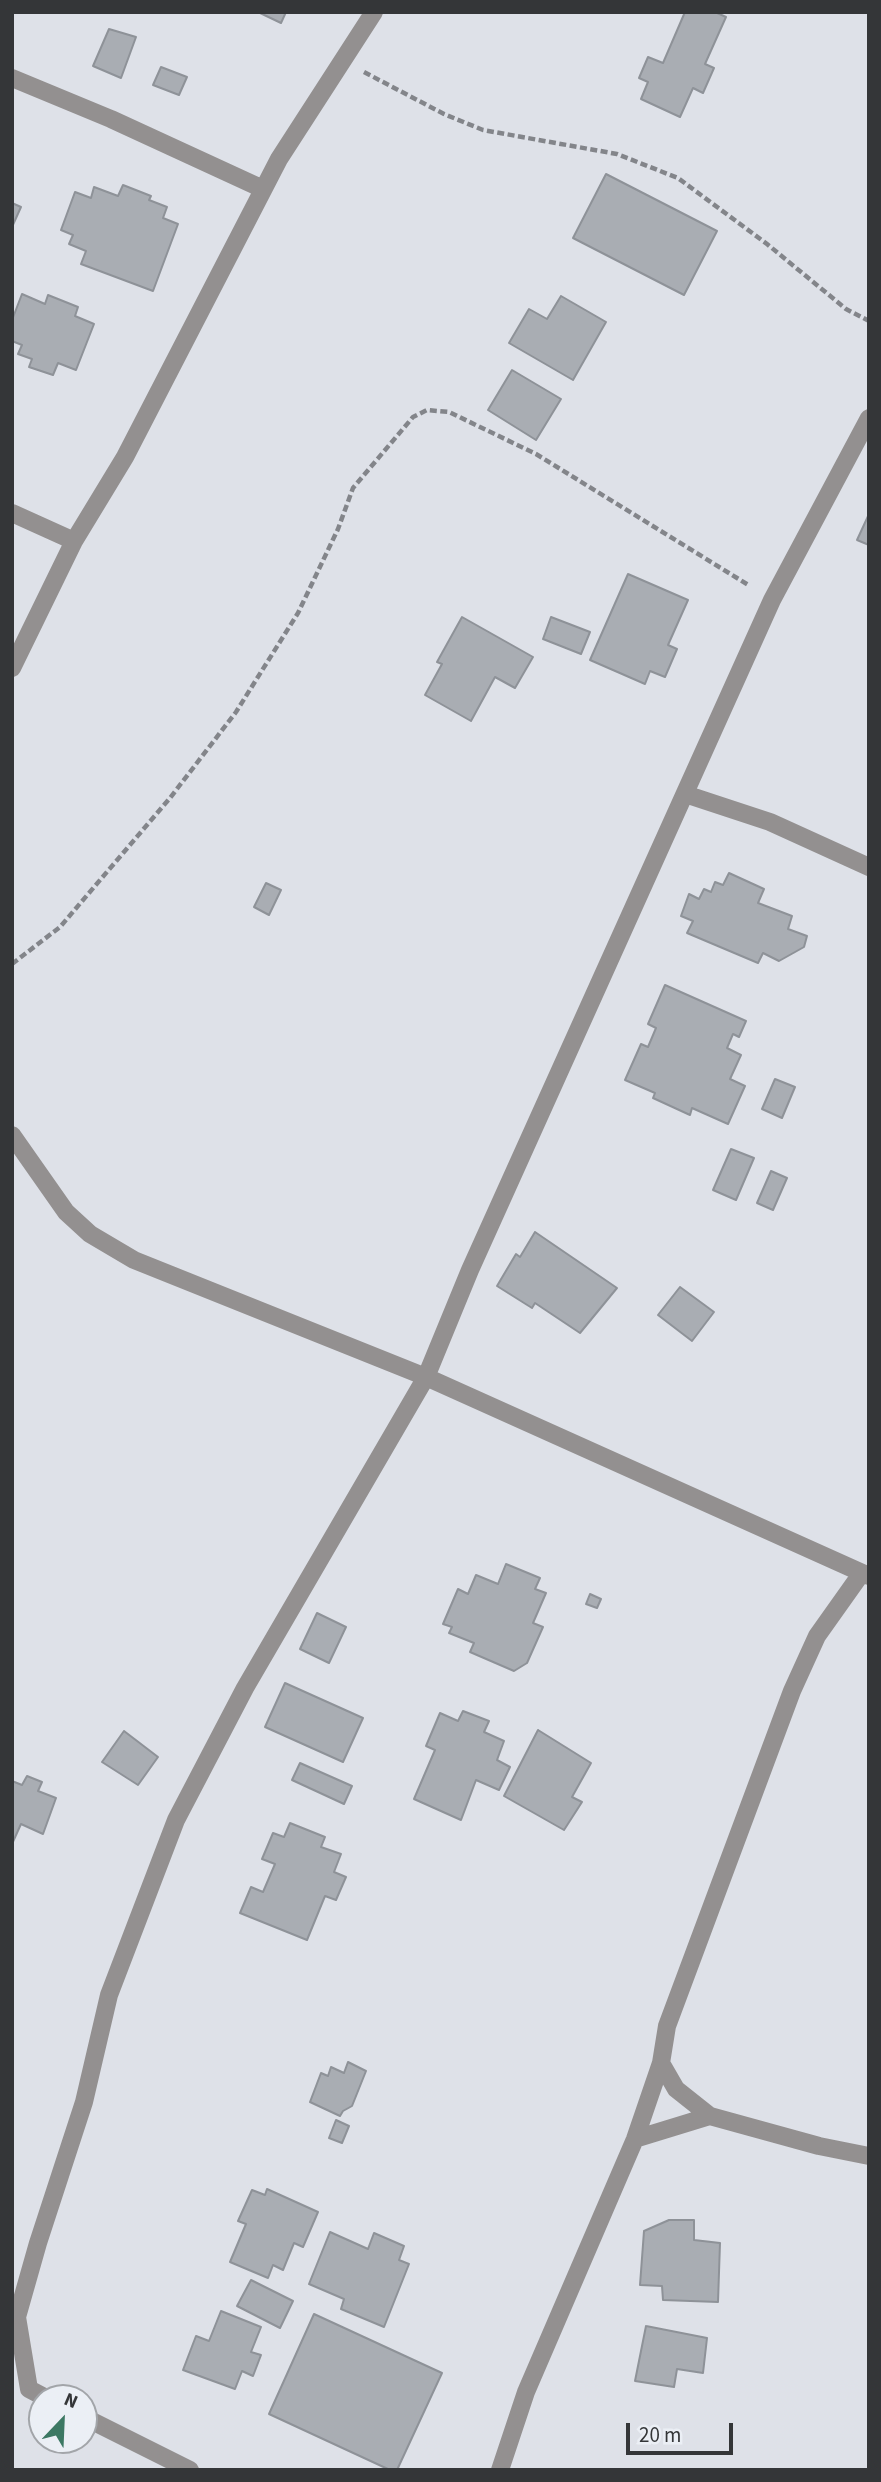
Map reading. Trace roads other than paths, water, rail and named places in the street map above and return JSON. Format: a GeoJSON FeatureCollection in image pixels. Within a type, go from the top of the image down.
{"type":"FeatureCollection","features":[{"type":"Feature","properties":{"kind":"street"},"geometry":{"type":"LineString","coordinates":[[12,668],[74,541],[125,457],[279,159],[374,12]]}},
{"type":"Feature","properties":{"kind":"street"},"geometry":{"type":"LineString","coordinates":[[12,78],[111,119],[263,189]]}},
{"type":"Feature","properties":{"kind":"street"},"geometry":{"type":"LineString","coordinates":[[20,2388],[17,2318],[84,2102],[109,1995],[171,1833],[245,1688],[426,1377],[470,1270],[772,600],[869,418]]}},
{"type":"Feature","properties":{"kind":"street"},"geometry":{"type":"LineString","coordinates":[[12,513],[74,541]]}},
{"type":"Feature","properties":{"kind":"street"},"geometry":{"type":"LineString","coordinates":[[685,794],[770,822],[869,867]]}},
{"type":"Feature","properties":{"kind":"street"},"geometry":{"type":"LineString","coordinates":[[13,1134],[66,1212],[90,1234],[134,1259],[426,1377],[865,1575],[817,1636],[805,1659],[667,2026],[661,2063],[635,2139],[526,2392],[500,2470]]}},
{"type":"Feature","properties":{"kind":"street"},"geometry":{"type":"LineString","coordinates":[[661,2063],[676,2089],[710,2116],[819,2146],[869,2156]]}},
{"type":"Feature","properties":{"kind":"street"},"geometry":{"type":"LineString","coordinates":[[635,2139],[710,2116]]}},
{"type":"Feature","properties":{"kind":"street"},"geometry":{"type":"LineString","coordinates":[[98,2424],[190,2470]]}}]}
